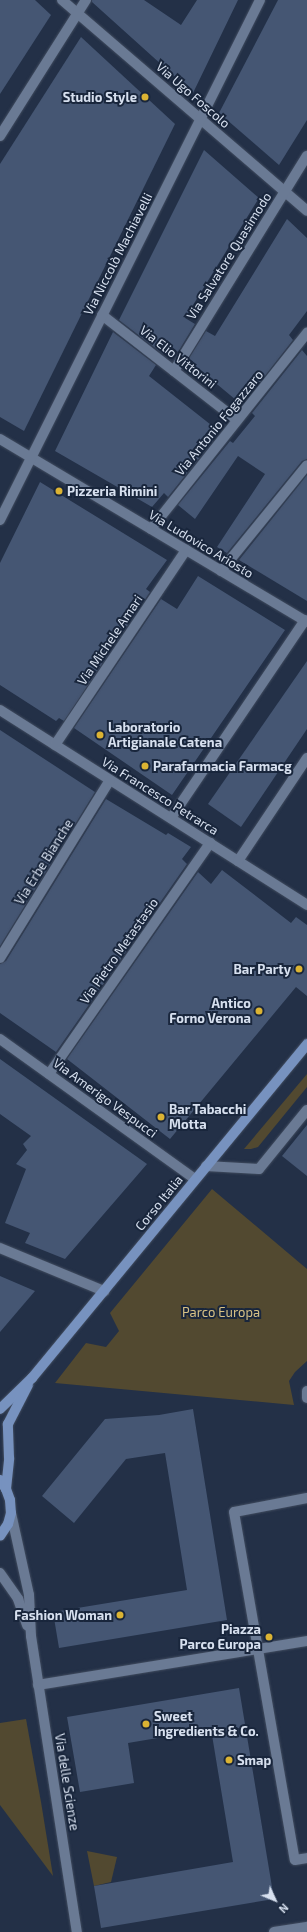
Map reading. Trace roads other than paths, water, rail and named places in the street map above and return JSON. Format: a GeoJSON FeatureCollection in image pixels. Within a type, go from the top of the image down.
{"type":"FeatureCollection","features":[{"type":"Feature","properties":{"kind":"main road","name":"Corso Italia"},"geometry":{"type":"LineString","coordinates":[[32,1378],[307,1044]]}},
{"type":"Feature","properties":{"kind":"main road"},"geometry":{"type":"LineString","coordinates":[[0,1409],[32,1378]]}},
{"type":"Feature","properties":{"kind":"main road"},"geometry":{"type":"LineString","coordinates":[[6,1489],[9,1458],[8,1424],[32,1378]]}},
{"type":"Feature","properties":{"kind":"main road"},"geometry":{"type":"LineString","coordinates":[[0,1480],[6,1489],[10,1500],[11,1513],[8,1524],[0,1536]]}},
{"type":"Feature","properties":{"kind":"street","name":"Via Ugo Foscolo"},"geometry":{"type":"LineString","coordinates":[[62,0],[307,211]]}},
{"type":"Feature","properties":{"kind":"street"},"geometry":{"type":"LineString","coordinates":[[0,136],[86,0]]}},
{"type":"Feature","properties":{"kind":"street","name":"Via Niccolò Machiavelli"},"geometry":{"type":"LineString","coordinates":[[0,520],[260,0]]}},
{"type":"Feature","properties":{"kind":"street","name":"Via Salvatore Quasimodo"},"geometry":{"type":"LineString","coordinates":[[174,371],[307,156]]}},
{"type":"Feature","properties":{"kind":"street","name":"Via Elio Vittorini"},"geometry":{"type":"LineString","coordinates":[[102,315],[238,420]]}},
{"type":"Feature","properties":{"kind":"street","name":"Via Antonio Fogazzaro"},"geometry":{"type":"LineString","coordinates":[[151,529],[307,333]]}},
{"type":"Feature","properties":{"kind":"street","name":"Via Ludovico Ariosto"},"geometry":{"type":"LineString","coordinates":[[0,439],[306,621]]}},
{"type":"Feature","properties":{"kind":"street"},"geometry":{"type":"LineString","coordinates":[[221,571],[307,464]]}},
{"type":"Feature","properties":{"kind":"street","name":"Via Michele Amari"},"geometry":{"type":"LineString","coordinates":[[55,745],[186,550]]}},
{"type":"Feature","properties":{"kind":"street"},"geometry":{"type":"LineString","coordinates":[[171,818],[306,621]]}},
{"type":"Feature","properties":{"kind":"street","name":"Via Francesco Petrarca"},"geometry":{"type":"LineString","coordinates":[[0,710],[307,905]]}},
{"type":"Feature","properties":{"kind":"street"},"geometry":{"type":"LineString","coordinates":[[238,861],[307,758]]}},
{"type":"Feature","properties":{"kind":"street","name":"Via Erbe Bianche"},"geometry":{"type":"LineString","coordinates":[[0,958],[110,780]]}},
{"type":"Feature","properties":{"kind":"street","name":"Via Pietro Metastasio"},"geometry":{"type":"LineString","coordinates":[[49,1074],[210,843]]}},
{"type":"Feature","properties":{"kind":"street","name":"Via Amerigo Vespucci"},"geometry":{"type":"LineString","coordinates":[[0,1039],[196,1179]]}},
{"type":"Feature","properties":{"kind":"street"},"geometry":{"type":"LineString","coordinates":[[206,1166],[259,1169],[307,1110]]}},
{"type":"Feature","properties":{"kind":"street"},"geometry":{"type":"LineString","coordinates":[[0,1248],[104,1291]]}},
{"type":"Feature","properties":{"kind":"street"},"geometry":{"type":"LineString","coordinates":[[307,1391],[307,1398]]}},
{"type":"Feature","properties":{"kind":"street"},"geometry":{"type":"LineString","coordinates":[[307,1498],[234,1512],[296,1860],[307,1858]]}},
{"type":"Feature","properties":{"kind":"street"},"geometry":{"type":"LineString","coordinates":[[11,1513],[29,1594],[31,1636]]}},
{"type":"Feature","properties":{"kind":"street"},"geometry":{"type":"LineString","coordinates":[[0,1573],[18,1599],[31,1636]]}},
{"type":"Feature","properties":{"kind":"street","name":"Via delle Scienze"},"geometry":{"type":"LineString","coordinates":[[31,1636],[77,1932]]}},
{"type":"Feature","properties":{"kind":"street"},"geometry":{"type":"LineString","coordinates":[[38,1685],[307,1641]]}},
{"type":"Feature","properties":{"kind":"street"},"geometry":{"type":"LineString","coordinates":[[274,1932],[307,1927]]}},
{"type":"Feature","properties":{"kind":"place","name":"Studio Style"},"geometry":{"type":"Point","coordinates":[145,97]}},
{"type":"Feature","properties":{"kind":"place","name":"Pizzeria Rimini"},"geometry":{"type":"Point","coordinates":[59,491]}},
{"type":"Feature","properties":{"kind":"place","name":"Laboratorio Artigianale Catena"},"geometry":{"type":"Point","coordinates":[100,735]}},
{"type":"Feature","properties":{"kind":"place","name":"Parafarmacia Farmacg"},"geometry":{"type":"Point","coordinates":[145,766]}},
{"type":"Feature","properties":{"kind":"place","name":"Bar Party"},"geometry":{"type":"Point","coordinates":[299,969]}},
{"type":"Feature","properties":{"kind":"place","name":"Antico Forno Verona"},"geometry":{"type":"Point","coordinates":[259,1011]}},
{"type":"Feature","properties":{"kind":"place","name":"Bar Tabacchi Motta"},"geometry":{"type":"Point","coordinates":[161,1117]}},
{"type":"Feature","properties":{"kind":"place","name":"Fashion Woman"},"geometry":{"type":"Point","coordinates":[120,1615]}},
{"type":"Feature","properties":{"kind":"place","name":"Piazza Parco Europa"},"geometry":{"type":"Point","coordinates":[269,1637]}},
{"type":"Feature","properties":{"kind":"place","name":"Sweet Ingredients & Co."},"geometry":{"type":"Point","coordinates":[146,1724]}},
{"type":"Feature","properties":{"kind":"place","name":"Smap"},"geometry":{"type":"Point","coordinates":[229,1760]}},
{"type":"Feature","properties":{"kind":"park label","name":"Parco Europa"},"geometry":{"type":"Point","coordinates":[221,1312]}}]}
